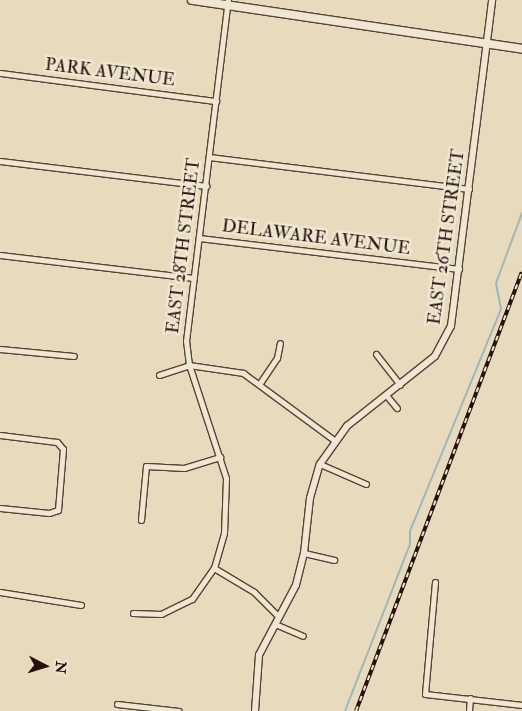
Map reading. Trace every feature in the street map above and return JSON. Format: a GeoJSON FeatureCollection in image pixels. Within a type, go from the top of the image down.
{"type":"FeatureCollection","features":[{"type":"Feature","properties":{"kind":"main road"},"geometry":{"type":"LineString","coordinates":[[192,0],[227,2],[487,45],[522,49]]}},
{"type":"Feature","properties":{"kind":"street","name":"EAST 26TH STREET"},"geometry":{"type":"LineString","coordinates":[[255,711],[256,667],[275,624],[296,585],[304,554],[310,498],[320,464],[334,440],[357,417],[434,356],[448,335],[459,269],[492,0]]}},
{"type":"Feature","properties":{"kind":"street","name":"EAST 28TH STREET"},"geometry":{"type":"LineString","coordinates":[[133,613],[161,614],[179,608],[192,599],[214,568],[221,549],[227,503],[226,478],[189,365],[186,341],[227,2]]}},
{"type":"Feature","properties":{"kind":"street","name":"PARK AVENUE"},"geometry":{"type":"LineString","coordinates":[[0,73],[216,101]]}},
{"type":"Feature","properties":{"kind":"street"},"geometry":{"type":"LineString","coordinates":[[209,157],[469,189]]}},
{"type":"Feature","properties":{"kind":"street"},"geometry":{"type":"LineString","coordinates":[[0,161],[206,186]]}},
{"type":"Feature","properties":{"kind":"street","name":"DELAWARE AVENUE"},"geometry":{"type":"LineString","coordinates":[[198,238],[459,269]]}},
{"type":"Feature","properties":{"kind":"street"},"geometry":{"type":"LineString","coordinates":[[0,255],[194,278]]}},
{"type":"Feature","properties":{"kind":"street"},"geometry":{"type":"LineString","coordinates":[[260,384],[278,358],[280,343]]}},
{"type":"Feature","properties":{"kind":"street"},"geometry":{"type":"LineString","coordinates":[[0,349],[74,356]]}},
{"type":"Feature","properties":{"kind":"street"},"geometry":{"type":"LineString","coordinates":[[376,354],[400,384]]}},
{"type":"Feature","properties":{"kind":"street"},"geometry":{"type":"LineString","coordinates":[[159,375],[189,365],[232,369],[260,384],[334,440]]}},
{"type":"Feature","properties":{"kind":"street"},"geometry":{"type":"LineString","coordinates":[[386,395],[397,408]]}},
{"type":"Feature","properties":{"kind":"street"},"geometry":{"type":"LineString","coordinates":[[0,435],[57,442],[62,449],[58,510],[49,513],[0,508]]}},
{"type":"Feature","properties":{"kind":"street"},"geometry":{"type":"LineString","coordinates":[[141,520],[146,466],[184,468],[220,457]]}},
{"type":"Feature","properties":{"kind":"street"},"geometry":{"type":"LineString","coordinates":[[320,464],[366,484]]}},
{"type":"Feature","properties":{"kind":"street"},"geometry":{"type":"LineString","coordinates":[[304,554],[334,560]]}},
{"type":"Feature","properties":{"kind":"street"},"geometry":{"type":"LineString","coordinates":[[214,568],[254,592],[279,617]]}},
{"type":"Feature","properties":{"kind":"street"},"geometry":{"type":"LineString","coordinates":[[435,582],[425,694],[522,705]]}},
{"type":"Feature","properties":{"kind":"street"},"geometry":{"type":"LineString","coordinates":[[0,592],[81,605]]}},
{"type":"Feature","properties":{"kind":"street"},"geometry":{"type":"LineString","coordinates":[[275,624],[303,636]]}},
{"type":"Feature","properties":{"kind":"street"},"geometry":{"type":"LineString","coordinates":[[469,711],[470,698]]}},
{"type":"Feature","properties":{"kind":"street"},"geometry":{"type":"LineString","coordinates":[[116,704],[179,711]]}},
{"type":"Feature","properties":{"kind":"waterway"},"geometry":{"type":"LineString","coordinates":[[345,711],[410,544],[410,531],[501,309],[496,283],[522,213]]}},
{"type":"Feature","properties":{"kind":"railway"},"geometry":{"type":"LineString","coordinates":[[356,711],[522,272]]}}]}
